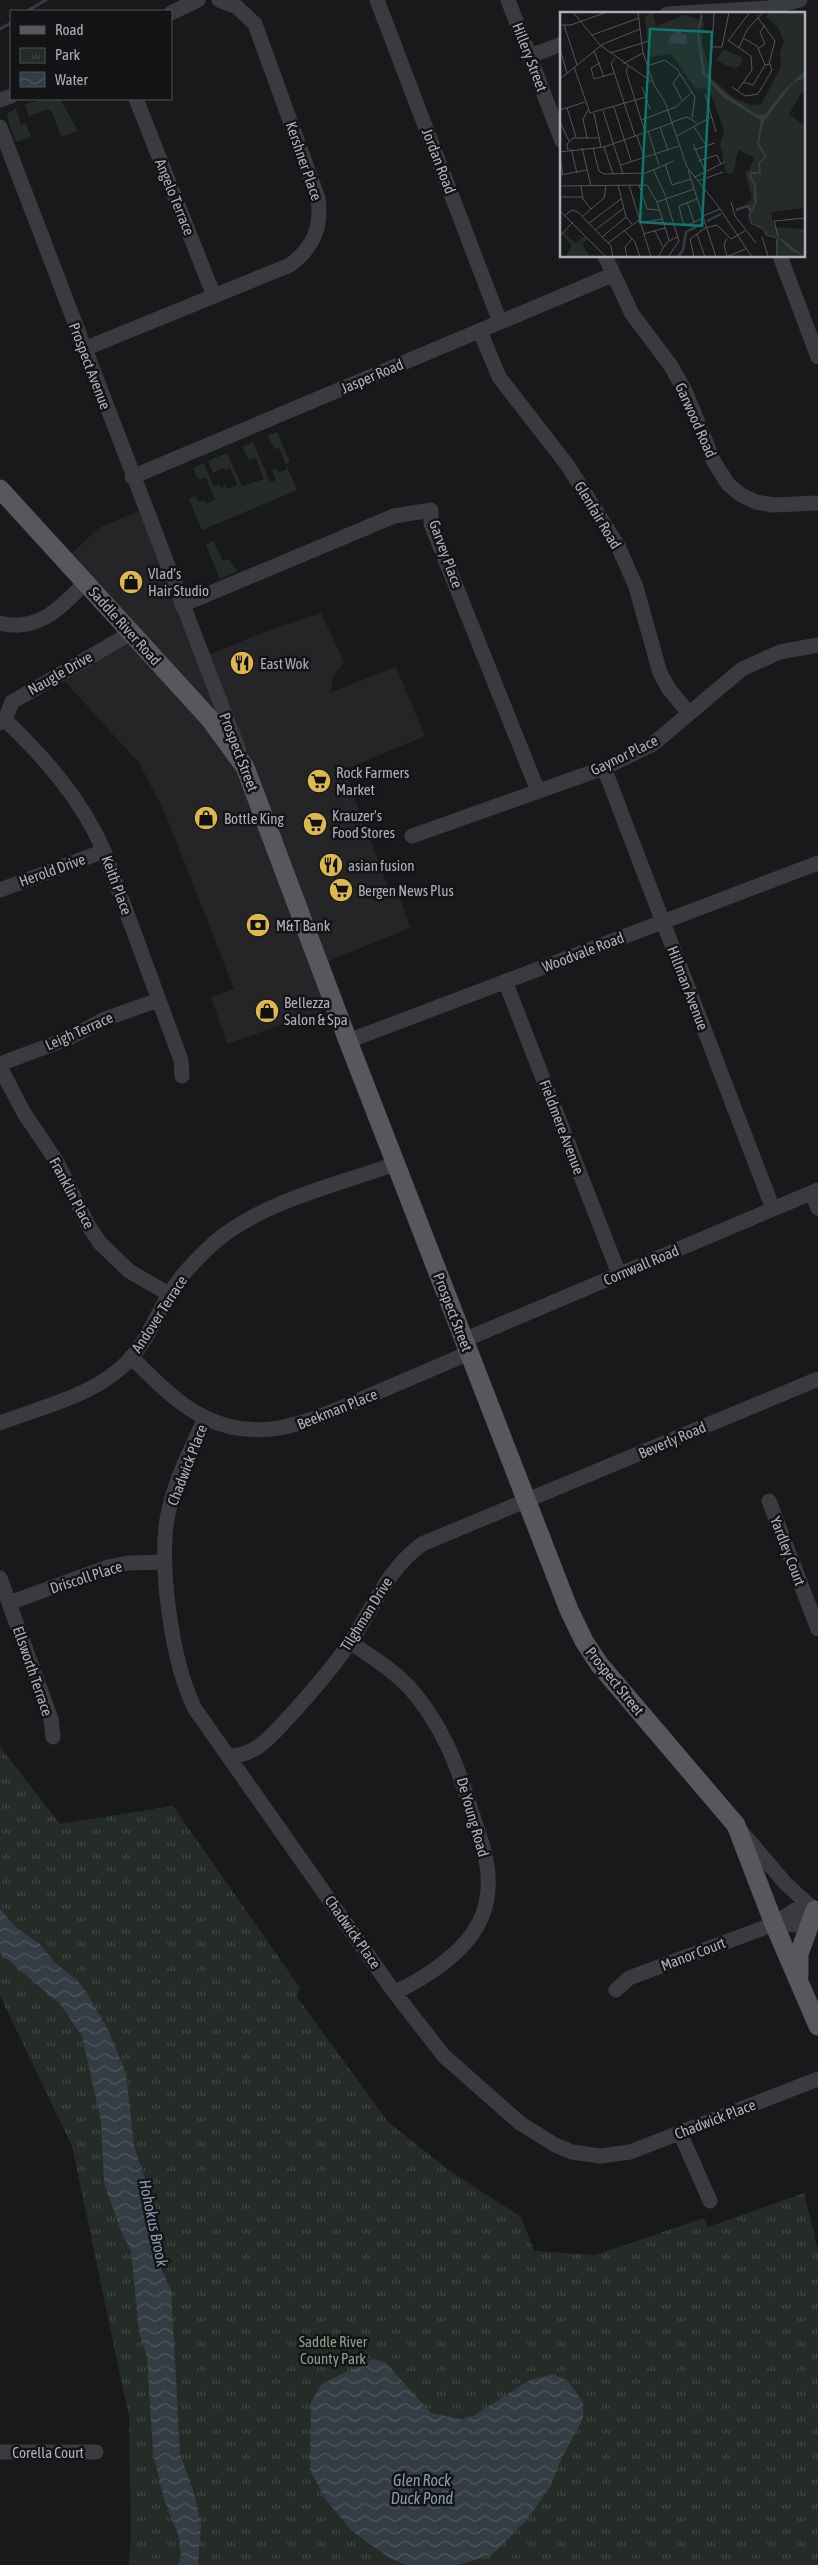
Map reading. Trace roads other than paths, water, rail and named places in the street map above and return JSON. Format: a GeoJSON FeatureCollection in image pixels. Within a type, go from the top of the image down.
{"type":"FeatureCollection","features":[{"type":"Feature","properties":{"kind":"main road","name":"Saddle River Road"},"geometry":{"type":"LineString","coordinates":[[0,489],[209,718],[245,767]]}},
{"type":"Feature","properties":{"kind":"main road","name":"Prospect Street"},"geometry":{"type":"LineString","coordinates":[[245,767],[348,1041],[568,1610],[584,1641],[599,1664],[736,1824],[774,1924],[818,2026]]}},
{"type":"Feature","properties":{"kind":"main road","name":"Prospect Street"},"geometry":{"type":"LineString","coordinates":[[798,1977],[799,1954],[816,1911]]}},
{"type":"Feature","properties":{"kind":"street"},"geometry":{"type":"LineString","coordinates":[[172,13],[198,0]]}},
{"type":"Feature","properties":{"kind":"street","name":"Kershner Place"},"geometry":{"type":"LineString","coordinates":[[84,349],[290,265],[301,257],[315,238],[320,212],[318,198],[255,24],[237,7],[218,0]]}},
{"type":"Feature","properties":{"kind":"street","name":"Jordan Road"},"geometry":{"type":"LineString","coordinates":[[377,0],[500,322]]}},
{"type":"Feature","properties":{"kind":"street","name":"Hillery Street"},"geometry":{"type":"LineString","coordinates":[[508,0],[560,136]]}},
{"type":"Feature","properties":{"kind":"street"},"geometry":{"type":"LineString","coordinates":[[700,12],[768,8],[800,0]]}},
{"type":"Feature","properties":{"kind":"street"},"geometry":{"type":"LineString","coordinates":[[530,56],[560,45]]}},
{"type":"Feature","properties":{"kind":"street","name":"Angelo Terrace"},"geometry":{"type":"LineString","coordinates":[[136,100],[214,296]]}},
{"type":"Feature","properties":{"kind":"street","name":"Prospect Avenue"},"geometry":{"type":"LineString","coordinates":[[0,127],[182,605]]}},
{"type":"Feature","properties":{"kind":"street"},"geometry":{"type":"LineString","coordinates":[[606,258],[612,275]]}},
{"type":"Feature","properties":{"kind":"street"},"geometry":{"type":"LineString","coordinates":[[781,258],[818,357]]}},
{"type":"Feature","properties":{"kind":"street","name":"Jasper Road"},"geometry":{"type":"LineString","coordinates":[[132,477],[612,275]]}},
{"type":"Feature","properties":{"kind":"street","name":"Garwood Road"},"geometry":{"type":"LineString","coordinates":[[612,275],[632,314],[671,366],[686,393],[714,462],[728,484],[741,495],[756,502],[773,505],[818,503]]}},
{"type":"Feature","properties":{"kind":"street","name":"Glenfair Road"},"geometry":{"type":"LineString","coordinates":[[480,331],[499,377],[568,466],[614,539],[636,587],[660,673],[688,712]]}},
{"type":"Feature","properties":{"kind":"street","name":"Garvey Place"},"geometry":{"type":"LineString","coordinates":[[182,605],[394,516],[431,510],[431,524],[538,791]]}},
{"type":"Feature","properties":{"kind":"street"},"geometry":{"type":"LineString","coordinates":[[0,624],[24,626],[40,621],[52,615],[85,583]]}},
{"type":"Feature","properties":{"kind":"street","name":"Prospect Street"},"geometry":{"type":"LineString","coordinates":[[182,605],[245,767]]}},
{"type":"Feature","properties":{"kind":"street","name":"Naugle Drive"},"geometry":{"type":"LineString","coordinates":[[3,722],[12,702],[130,633]]}},
{"type":"Feature","properties":{"kind":"street","name":"Gaynor Place"},"geometry":{"type":"LineString","coordinates":[[412,836],[604,768],[653,744],[728,679],[760,660],[787,651],[818,645]]}},
{"type":"Feature","properties":{"kind":"street","name":"Keith Place"},"geometry":{"type":"LineString","coordinates":[[3,722],[39,753],[80,804],[104,851],[181,1060],[182,1076]]}},
{"type":"Feature","properties":{"kind":"street","name":"Hillman Avenue"},"geometry":{"type":"LineString","coordinates":[[604,768],[773,1209]]}},
{"type":"Feature","properties":{"kind":"street","name":"Herold Drive"},"geometry":{"type":"LineString","coordinates":[[0,890],[104,851]]}},
{"type":"Feature","properties":{"kind":"street","name":"Woodvale Road"},"geometry":{"type":"LineString","coordinates":[[348,1041],[818,863]]}},
{"type":"Feature","properties":{"kind":"street","name":"Fieldmere Avenue"},"geometry":{"type":"LineString","coordinates":[[505,981],[619,1274]]}},
{"type":"Feature","properties":{"kind":"street","name":"Leigh Terrace"},"geometry":{"type":"LineString","coordinates":[[0,1066],[69,1038],[105,1018],[158,1000]]}},
{"type":"Feature","properties":{"kind":"street","name":"Franklin Place"},"geometry":{"type":"LineString","coordinates":[[0,1066],[24,1113],[57,1162],[88,1225],[100,1243],[128,1271],[169,1294]]}},
{"type":"Feature","properties":{"kind":"street","name":"Andover Terrace"},"geometry":{"type":"LineString","coordinates":[[0,1424],[91,1389],[113,1375],[131,1357],[169,1294],[198,1258],[227,1234],[253,1217],[274,1207],[396,1164]]}},
{"type":"Feature","properties":{"kind":"street"},"geometry":{"type":"LineString","coordinates":[[815,1192],[818,1208]]}},
{"type":"Feature","properties":{"kind":"street","name":"Cornwall Road"},"geometry":{"type":"LineString","coordinates":[[466,1346],[619,1274],[815,1192]]}},
{"type":"Feature","properties":{"kind":"street","name":"Beekman Place"},"geometry":{"type":"LineString","coordinates":[[131,1357],[171,1395],[205,1418],[248,1430],[288,1428],[306,1423],[466,1346]]}},
{"type":"Feature","properties":{"kind":"street","name":"Beverly Road"},"geometry":{"type":"LineString","coordinates":[[526,1501],[818,1379]]}},
{"type":"Feature","properties":{"kind":"street","name":"Chadwick Place"},"geometry":{"type":"LineString","coordinates":[[205,1418],[173,1493],[166,1531],[165,1562],[170,1613],[188,1694],[195,1709],[425,2034],[464,2076],[520,2123],[555,2145],[586,2155],[617,2155],[680,2133],[818,2079]]}},
{"type":"Feature","properties":{"kind":"street","name":"Tilghman Drive"},"geometry":{"type":"LineString","coordinates":[[230,1756],[243,1755],[273,1736],[304,1701],[350,1642],[395,1568],[408,1555],[438,1536],[526,1501]]}},
{"type":"Feature","properties":{"kind":"street","name":"Yardley Court"},"geometry":{"type":"LineString","coordinates":[[769,1501],[818,1629]]}},
{"type":"Feature","properties":{"kind":"street","name":"Driscoll Place"},"geometry":{"type":"LineString","coordinates":[[9,1603],[108,1567],[128,1563],[165,1562]]}},
{"type":"Feature","properties":{"kind":"street","name":"Ellsworth Terrace"},"geometry":{"type":"LineString","coordinates":[[0,1578],[51,1719],[53,1737]]}},
{"type":"Feature","properties":{"kind":"street","name":"De Young Road"},"geometry":{"type":"LineString","coordinates":[[350,1642],[393,1672],[408,1687],[443,1736],[461,1775],[487,1863],[488,1879],[484,1908],[470,1940],[451,1959],[407,1988],[394,1992]]}},
{"type":"Feature","properties":{"kind":"street"},"geometry":{"type":"LineString","coordinates":[[736,1824],[786,1884],[816,1911]]}},
{"type":"Feature","properties":{"kind":"street","name":"Manor Court"},"geometry":{"type":"LineString","coordinates":[[616,1990],[629,1978],[774,1924],[801,1925],[816,1911]]}},
{"type":"Feature","properties":{"kind":"street"},"geometry":{"type":"LineString","coordinates":[[680,2133],[710,2202]]}},
{"type":"Feature","properties":{"kind":"street","name":"Corella Court"},"geometry":{"type":"LineString","coordinates":[[0,2452],[96,2452]]}},
{"type":"Feature","properties":{"kind":"water"},"geometry":{"type":"Polygon","coordinates":[[[0,1908],[14,1926],[41,1945],[54,1962],[77,1980],[87,1993],[109,2032],[126,2073],[134,2146],[145,2179],[160,2266],[171,2290],[180,2454],[194,2493],[201,2524],[198,2565],[178,2565],[181,2556],[178,2534],[164,2499],[153,2452],[147,2357],[139,2332],[131,2251],[121,2231],[104,2182],[101,2121],[82,2036],[60,2004],[0,1953],[0,1908]]]}},
{"type":"Feature","properties":{"kind":"water","name":"Glen Rock Duck Pond"},"geometry":{"type":"Polygon","coordinates":[[[372,2359],[385,2362],[431,2413],[460,2419],[472,2417],[528,2381],[553,2374],[567,2380],[580,2398],[583,2404],[583,2419],[562,2457],[550,2487],[526,2521],[493,2554],[459,2565],[406,2565],[388,2557],[351,2530],[326,2500],[310,2470],[311,2402],[321,2385],[372,2359]]]}},
{"type":"Feature","properties":{"kind":"waterway"},"geometry":{"type":"LineString","coordinates":[[29,10],[46,0]]}},
{"type":"Feature","properties":{"kind":"waterway"},"geometry":{"type":"LineString","coordinates":[[0,29],[10,24]]}},
{"type":"Feature","properties":{"kind":"place","name":"Vlad’s Hair Studio"},"geometry":{"type":"Point","coordinates":[131,582]}},
{"type":"Feature","properties":{"kind":"place","name":"East Wok"},"geometry":{"type":"Point","coordinates":[242,663]}},
{"type":"Feature","properties":{"kind":"place","name":"Rock Farmers Market"},"geometry":{"type":"Point","coordinates":[319,781]}},
{"type":"Feature","properties":{"kind":"place","name":"Bottle King"},"geometry":{"type":"Point","coordinates":[206,818]}},
{"type":"Feature","properties":{"kind":"place","name":"Krauzer's Food Stores"},"geometry":{"type":"Point","coordinates":[315,824]}},
{"type":"Feature","properties":{"kind":"place","name":"asian fusion"},"geometry":{"type":"Point","coordinates":[331,865]}},
{"type":"Feature","properties":{"kind":"place","name":"Bergen News Plus"},"geometry":{"type":"Point","coordinates":[341,890]}},
{"type":"Feature","properties":{"kind":"place","name":"M&T Bank"},"geometry":{"type":"Point","coordinates":[258,925]}},
{"type":"Feature","properties":{"kind":"place","name":"Bellezza Salon & Spa"},"geometry":{"type":"Point","coordinates":[267,1011]}},
{"type":"Feature","properties":{"kind":"water label","name":"Hohokus Brook"},"geometry":{"type":"Point","coordinates":[154,2223]}},
{"type":"Feature","properties":{"kind":"park label","name":"Saddle River County Park"},"geometry":{"type":"Point","coordinates":[333,2350]}}]}
